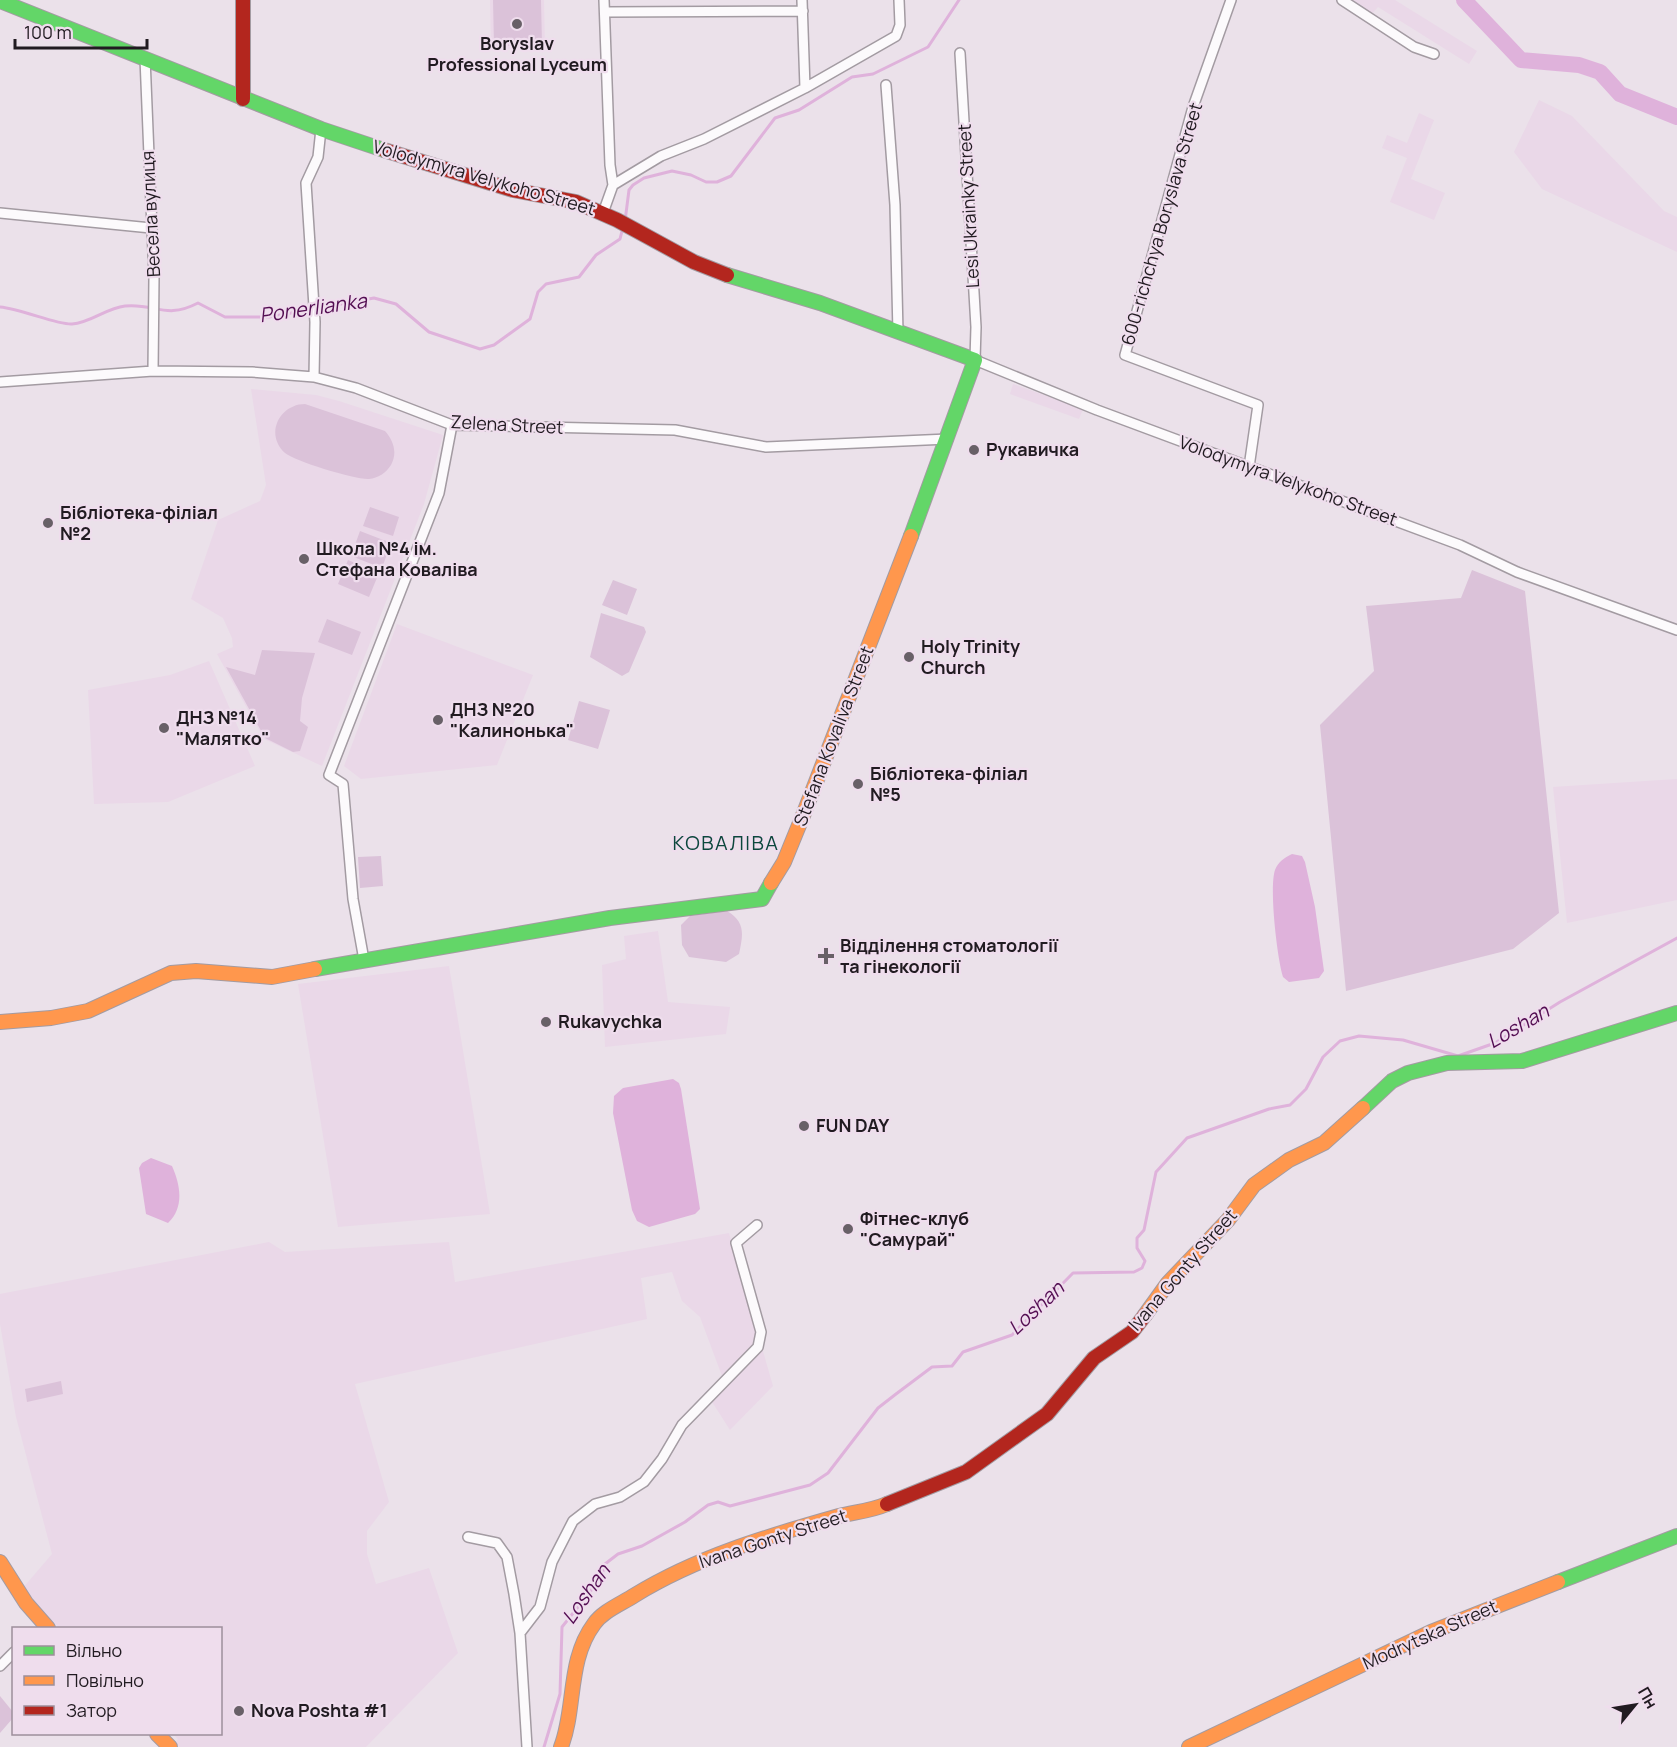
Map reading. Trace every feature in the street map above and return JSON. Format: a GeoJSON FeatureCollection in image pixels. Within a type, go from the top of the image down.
{"type":"FeatureCollection","features":[{"type":"Feature","properties":{"kind":"street"},"geometry":{"type":"LineString","coordinates":[[243,0],[243,99]]}},
{"type":"Feature","properties":{"kind":"street"},"geometry":{"type":"LineString","coordinates":[[603,213],[613,185],[610,165],[604,0]]}},
{"type":"Feature","properties":{"kind":"street"},"geometry":{"type":"LineString","coordinates":[[802,0],[805,88]]}},
{"type":"Feature","properties":{"kind":"street"},"geometry":{"type":"LineString","coordinates":[[613,185],[661,156],[704,139],[805,88],[896,36],[900,25],[899,0]]}},
{"type":"Feature","properties":{"kind":"street","name":"600-richchya Boryslava Street"},"geometry":{"type":"LineString","coordinates":[[1230,0],[1193,107],[1125,355],[1258,405],[1250,467]]}},
{"type":"Feature","properties":{"kind":"street"},"geometry":{"type":"LineString","coordinates":[[1341,0],[1414,47],[1434,54]]}},
{"type":"Feature","properties":{"kind":"street","name":"Volodymyra Velykoho Street"},"geometry":{"type":"LineString","coordinates":[[0,1],[321,129],[513,190],[576,202],[631,227],[694,262],[741,280],[820,303],[975,360],[1097,410],[1460,545],[1517,572],[1677,630]]}},
{"type":"Feature","properties":{"kind":"street"},"geometry":{"type":"LineString","coordinates":[[605,12],[802,11]]}},
{"type":"Feature","properties":{"kind":"street","name":"Lesi Ukrainky Street"},"geometry":{"type":"LineString","coordinates":[[960,53],[975,316],[975,360]]}},
{"type":"Feature","properties":{"kind":"street","name":"Весела вулиця"},"geometry":{"type":"LineString","coordinates":[[145,58],[154,302],[153,371]]}},
{"type":"Feature","properties":{"kind":"street"},"geometry":{"type":"LineString","coordinates":[[886,85],[896,205],[898,333]]}},
{"type":"Feature","properties":{"kind":"street"},"geometry":{"type":"LineString","coordinates":[[314,377],[315,322],[306,183],[318,157],[321,129]]}},
{"type":"Feature","properties":{"kind":"street"},"geometry":{"type":"LineString","coordinates":[[0,213],[151,228]]}},
{"type":"Feature","properties":{"kind":"street","name":"Stefana Kovaliva Street"},"geometry":{"type":"LineString","coordinates":[[0,1022],[85,1011],[118,999],[150,980],[169,973],[200,972],[272,978],[610,918],[762,900],[784,862],[792,842],[948,439],[975,360]]}},
{"type":"Feature","properties":{"kind":"street","name":"Zelena Street"},"geometry":{"type":"LineString","coordinates":[[0,382],[153,371],[252,372],[314,377],[356,388],[452,425],[675,430],[766,447],[948,439]]}},
{"type":"Feature","properties":{"kind":"street"},"geometry":{"type":"LineString","coordinates":[[364,960],[353,898],[343,784],[329,775],[439,493],[452,425]]}},
{"type":"Feature","properties":{"kind":"street","name":"Ivana Gonty Street"},"geometry":{"type":"LineString","coordinates":[[561,1747],[565,1737],[571,1690],[584,1643],[594,1624],[606,1613],[655,1583],[712,1556],[840,1516],[875,1509],[966,1472],[1047,1414],[1095,1358],[1132,1332],[1168,1283],[1228,1220],[1254,1185],[1289,1160],[1324,1143],[1392,1081],[1408,1073],[1447,1063],[1522,1061],[1677,1013]]}},
{"type":"Feature","properties":{"kind":"street"},"geometry":{"type":"LineString","coordinates":[[520,1633],[540,1607],[552,1562],[573,1521],[595,1504],[620,1497],[644,1482],[662,1459],[682,1425],[758,1347],[761,1332],[736,1243],[757,1225]]}},
{"type":"Feature","properties":{"kind":"street","name":"Modrytska Street"},"geometry":{"type":"LineString","coordinates":[[1189,1747],[1442,1627],[1677,1536]]}},
{"type":"Feature","properties":{"kind":"street"},"geometry":{"type":"LineString","coordinates":[[468,1537],[497,1543],[507,1557],[520,1633],[527,1747]]}},
{"type":"Feature","properties":{"kind":"street"},"geometry":{"type":"LineString","coordinates":[[0,1562],[42,1626]]}},
{"type":"Feature","properties":{"kind":"street"},"geometry":{"type":"LineString","coordinates":[[0,1666],[12,1654]]}},
{"type":"Feature","properties":{"kind":"street"},"geometry":{"type":"LineString","coordinates":[[158,1735],[170,1747]]}},
{"type":"Feature","properties":{"kind":"shaded area","name":"Boryslav Professional Lyceum"},"geometry":{"type":"Polygon","coordinates":[[[490,0],[544,0],[545,48],[491,49],[490,0]]]}},
{"type":"Feature","properties":{"kind":"shaded area","name":"Boryslav Professional Lyceum"},"geometry":{"type":"Polygon","coordinates":[[[493,0],[541,0],[542,45],[494,46],[493,0]]]}},
{"type":"Feature","properties":{"kind":"shaded area"},"geometry":{"type":"Polygon","coordinates":[[[1351,0],[1395,0],[1477,51],[1469,64],[1378,7],[1370,16],[1351,0]]]}},
{"type":"Feature","properties":{"kind":"shaded area"},"geometry":{"type":"Polygon","coordinates":[[[1539,100],[1572,116],[1664,211],[1677,217],[1677,252],[1542,189],[1514,152],[1539,100]]]}},
{"type":"Feature","properties":{"kind":"shaded area"},"geometry":{"type":"Polygon","coordinates":[[[1419,113],[1434,120],[1411,179],[1445,193],[1434,220],[1390,202],[1407,158],[1382,148],[1387,135],[1407,143],[1419,113]]]}},
{"type":"Feature","properties":{"kind":"shaded area"},"geometry":{"type":"Polygon","coordinates":[[[1013,384],[1083,409],[1079,419],[1010,394],[1013,384]]]}},
{"type":"Feature","properties":{"kind":"shaded area","name":"Школа №4 ім. Стефана Коваліва"},"geometry":{"type":"Polygon","coordinates":[[[251,389],[316,395],[443,435],[424,504],[322,766],[264,739],[217,654],[233,647],[232,638],[223,618],[191,599],[218,520],[260,501],[266,485],[251,389]]]}},
{"type":"Feature","properties":{"kind":"shaded area"},"geometry":{"type":"Polygon","coordinates":[[[305,404],[385,431],[392,442],[394,451],[389,468],[376,478],[362,478],[312,465],[285,453],[276,437],[278,421],[288,409],[305,404]]]}},
{"type":"Feature","properties":{"kind":"shaded area"},"geometry":{"type":"Polygon","coordinates":[[[370,507],[399,517],[393,536],[363,526],[370,507]]]}},
{"type":"Feature","properties":{"kind":"shaded area"},"geometry":{"type":"Polygon","coordinates":[[[360,531],[391,543],[382,568],[351,556],[360,531]]]}},
{"type":"Feature","properties":{"kind":"shaded area"},"geometry":{"type":"Polygon","coordinates":[[[348,560],[379,573],[369,597],[338,584],[348,560]]]}},
{"type":"Feature","properties":{"kind":"shaded area"},"geometry":{"type":"Polygon","coordinates":[[[1472,570],[1525,591],[1559,913],[1513,949],[1346,991],[1320,725],[1374,671],[1366,606],[1461,598],[1472,570]]]}},
{"type":"Feature","properties":{"kind":"shaded area"},"geometry":{"type":"Polygon","coordinates":[[[613,580],[637,589],[627,615],[602,605],[613,580]]]}},
{"type":"Feature","properties":{"kind":"shaded area"},"geometry":{"type":"Polygon","coordinates":[[[601,613],[644,627],[646,632],[629,672],[622,676],[590,657],[601,613]]]}},
{"type":"Feature","properties":{"kind":"shaded area"},"geometry":{"type":"Polygon","coordinates":[[[327,619],[361,632],[352,655],[318,642],[327,619]]]}},
{"type":"Feature","properties":{"kind":"shaded area","name":"ДНЗ №20 \"Калинонька\""},"geometry":{"type":"Polygon","coordinates":[[[397,624],[533,675],[497,765],[361,779],[344,766],[397,624]]]}},
{"type":"Feature","properties":{"kind":"shaded area"},"geometry":{"type":"Polygon","coordinates":[[[262,650],[315,653],[302,698],[300,721],[308,727],[300,751],[293,752],[265,738],[226,667],[255,675],[262,650]]]}},
{"type":"Feature","properties":{"kind":"shaded area","name":"ДНЗ №14 \"Малятко\""},"geometry":{"type":"Polygon","coordinates":[[[209,661],[255,766],[168,802],[94,804],[88,690],[170,675],[209,661]]]}},
{"type":"Feature","properties":{"kind":"shaded area"},"geometry":{"type":"Polygon","coordinates":[[[579,701],[610,710],[598,749],[568,740],[579,701]]]}},
{"type":"Feature","properties":{"kind":"shaded area"},"geometry":{"type":"Polygon","coordinates":[[[1677,779],[1677,900],[1567,923],[1553,787],[1677,779]]]}},
{"type":"Feature","properties":{"kind":"shaded area"},"geometry":{"type":"Polygon","coordinates":[[[1292,854],[1302,856],[1305,862],[1315,907],[1324,971],[1319,978],[1289,982],[1283,977],[1276,939],[1273,879],[1276,867],[1292,854]]]}},
{"type":"Feature","properties":{"kind":"shaded area"},"geometry":{"type":"Polygon","coordinates":[[[381,856],[383,886],[360,888],[358,857],[381,856]]]}},
{"type":"Feature","properties":{"kind":"shaded area"},"geometry":{"type":"Polygon","coordinates":[[[727,911],[737,920],[742,930],[739,954],[726,962],[689,957],[682,945],[681,925],[690,916],[727,911]]]}},
{"type":"Feature","properties":{"kind":"shaded area"},"geometry":{"type":"Polygon","coordinates":[[[658,931],[668,1002],[730,1007],[726,1034],[605,1047],[602,965],[626,959],[624,936],[658,931]]]}},
{"type":"Feature","properties":{"kind":"shaded area"},"geometry":{"type":"Polygon","coordinates":[[[449,966],[490,1214],[338,1227],[298,984],[449,966]]]}},
{"type":"Feature","properties":{"kind":"shaded area"},"geometry":{"type":"Polygon","coordinates":[[[673,1079],[679,1083],[681,1089],[700,1209],[695,1214],[649,1227],[637,1221],[632,1210],[613,1113],[614,1096],[623,1088],[673,1079]]]}},
{"type":"Feature","properties":{"kind":"shaded area"},"geometry":{"type":"Polygon","coordinates":[[[151,1158],[172,1166],[177,1181],[179,1204],[168,1223],[146,1214],[139,1168],[142,1163],[151,1158]]]}},
{"type":"Feature","properties":{"kind":"shaded area"},"geometry":{"type":"Polygon","coordinates":[[[729,1233],[773,1386],[730,1430],[707,1394],[722,1376],[700,1317],[682,1301],[672,1272],[641,1278],[647,1319],[355,1384],[389,1502],[367,1531],[367,1554],[376,1584],[429,1568],[458,1653],[366,1747],[179,1747],[175,1742],[178,1739],[174,1735],[222,1735],[222,1627],[58,1627],[22,1589],[52,1554],[16,1417],[0,1324],[0,1294],[269,1242],[285,1252],[449,1242],[455,1282],[729,1233]]]}},
{"type":"Feature","properties":{"kind":"shaded area"},"geometry":{"type":"Polygon","coordinates":[[[61,1381],[63,1394],[27,1402],[25,1389],[61,1381]]]}},
{"type":"Feature","properties":{"kind":"shaded area"},"geometry":{"type":"Polygon","coordinates":[[[0,1696],[12,1711],[12,1719],[0,1733],[0,1696]]]}},
{"type":"Feature","properties":{"kind":"waterway","name":"Ponerlianka"},"geometry":{"type":"LineString","coordinates":[[625,221],[629,190],[633,185],[644,178],[672,171],[691,175],[706,182],[717,182],[731,176],[775,118],[799,110],[852,77],[873,74],[928,47],[959,0]]}},
{"type":"Feature","properties":{"kind":"waterway"},"geometry":{"type":"LineString","coordinates":[[1464,0],[1521,60],[1579,65],[1600,72],[1620,94],[1677,117]]}},
{"type":"Feature","properties":{"kind":"waterway","name":"Ponerlianka"},"geometry":{"type":"LineString","coordinates":[[0,307],[72,324],[125,306],[169,311],[187,308],[198,303],[225,317],[269,317],[374,298],[396,304],[429,332],[480,349],[494,345],[530,319],[538,292],[546,284],[579,277],[596,255],[620,239],[623,227]]}},
{"type":"Feature","properties":{"kind":"waterway","name":"Loshan"},"geometry":{"type":"LineString","coordinates":[[544,1747],[560,1694],[562,1627],[601,1578],[605,1564],[618,1554],[642,1546],[685,1522],[708,1505],[718,1502],[730,1506],[810,1485],[828,1473],[878,1408],[932,1367],[952,1366],[963,1352],[1012,1335],[1073,1273],[1134,1272],[1142,1268],[1145,1261],[1137,1248],[1137,1238],[1144,1230],[1156,1172],[1187,1138],[1269,1109],[1290,1105],[1306,1089],[1323,1057],[1340,1041],[1359,1036],[1403,1040],[1458,1056],[1495,1043],[1560,1002],[1677,938]]}},
{"type":"Feature","properties":{"kind":"traffic: fast"},"geometry":{"type":"LineString","coordinates":[[0,1],[321,129],[384,150]]}},
{"type":"Feature","properties":{"kind":"traffic: fast"},"geometry":{"type":"LineString","coordinates":[[727,275],[820,303],[975,360],[911,536]]}},
{"type":"Feature","properties":{"kind":"traffic: fast"},"geometry":{"type":"LineString","coordinates":[[315,969],[610,918],[762,899],[771,883]]}},
{"type":"Feature","properties":{"kind":"traffic: fast"},"geometry":{"type":"LineString","coordinates":[[1363,1108],[1392,1081],[1408,1073],[1447,1063],[1522,1061],[1677,1013]]}},
{"type":"Feature","properties":{"kind":"traffic: fast"},"geometry":{"type":"LineString","coordinates":[[1558,1582],[1677,1536]]}},
{"type":"Feature","properties":{"kind":"traffic: slow"},"geometry":{"type":"LineString","coordinates":[[771,883],[784,862],[804,813],[911,536]]}},
{"type":"Feature","properties":{"kind":"traffic: slow"},"geometry":{"type":"LineString","coordinates":[[0,1022],[51,1018],[88,1011],[171,973],[196,971],[272,977],[315,969]]}},
{"type":"Feature","properties":{"kind":"traffic: slow"},"geometry":{"type":"LineString","coordinates":[[1145,1315],[1168,1283],[1228,1220],[1254,1185],[1289,1160],[1324,1143],[1363,1108]]}},
{"type":"Feature","properties":{"kind":"traffic: slow"},"geometry":{"type":"LineString","coordinates":[[561,1747],[569,1717],[576,1669],[585,1638],[598,1619],[607,1611],[683,1569],[734,1549],[839,1516],[887,1504]]}},
{"type":"Feature","properties":{"kind":"traffic: slow"},"geometry":{"type":"LineString","coordinates":[[0,1562],[26,1603],[47,1627]]}},
{"type":"Feature","properties":{"kind":"traffic: slow"},"geometry":{"type":"LineString","coordinates":[[1189,1747],[1431,1632],[1558,1582]]}},
{"type":"Feature","properties":{"kind":"traffic: slow"},"geometry":{"type":"LineString","coordinates":[[158,1735],[170,1747]]}},
{"type":"Feature","properties":{"kind":"traffic: jam"},"geometry":{"type":"LineString","coordinates":[[243,0],[243,99]]}},
{"type":"Feature","properties":{"kind":"traffic: jam"},"geometry":{"type":"LineString","coordinates":[[384,150],[513,190],[576,202],[617,220],[694,262],[727,275]]}},
{"type":"Feature","properties":{"kind":"traffic: jam"},"geometry":{"type":"LineString","coordinates":[[887,1504],[966,1472],[1047,1414],[1094,1358],[1132,1332],[1145,1315]]}},
{"type":"Feature","properties":{"kind":"place","name":"Boryslav Professional Lyceum"},"geometry":{"type":"Point","coordinates":[517,24]}},
{"type":"Feature","properties":{"kind":"place","name":"Рукавичка"},"geometry":{"type":"Point","coordinates":[974,450]}},
{"type":"Feature","properties":{"kind":"place","name":"Бібліотека-філіал №2"},"geometry":{"type":"Point","coordinates":[48,523]}},
{"type":"Feature","properties":{"kind":"place","name":"Школа №4 ім. Стефана Коваліва"},"geometry":{"type":"Point","coordinates":[304,559]}},
{"type":"Feature","properties":{"kind":"place","name":"Holy Trinity Church"},"geometry":{"type":"Point","coordinates":[909,657]}},
{"type":"Feature","properties":{"kind":"place","name":"ДНЗ №20 \"Калинонька\""},"geometry":{"type":"Point","coordinates":[438,720]}},
{"type":"Feature","properties":{"kind":"place","name":"ДНЗ №14 \"Малятко\""},"geometry":{"type":"Point","coordinates":[164,728]}},
{"type":"Feature","properties":{"kind":"place","name":"Бібліотека-філіал №5"},"geometry":{"type":"Point","coordinates":[858,784]}},
{"type":"Feature","properties":{"kind":"place","name":"Відділення стоматології та гінекології"},"geometry":{"type":"Point","coordinates":[826,956]}},
{"type":"Feature","properties":{"kind":"place","name":"Rukavychka"},"geometry":{"type":"Point","coordinates":[546,1022]}},
{"type":"Feature","properties":{"kind":"place","name":"FUN DAY"},"geometry":{"type":"Point","coordinates":[804,1126]}},
{"type":"Feature","properties":{"kind":"place","name":"Фітнес-клуб \"Самурай\""},"geometry":{"type":"Point","coordinates":[848,1229]}},
{"type":"Feature","properties":{"kind":"place","name":"Nova Poshta #1"},"geometry":{"type":"Point","coordinates":[239,1711]}},
{"type":"Feature","properties":{"kind":"district","name":"КОВАЛІВА"},"geometry":{"type":"Point","coordinates":[726,843]}}]}
